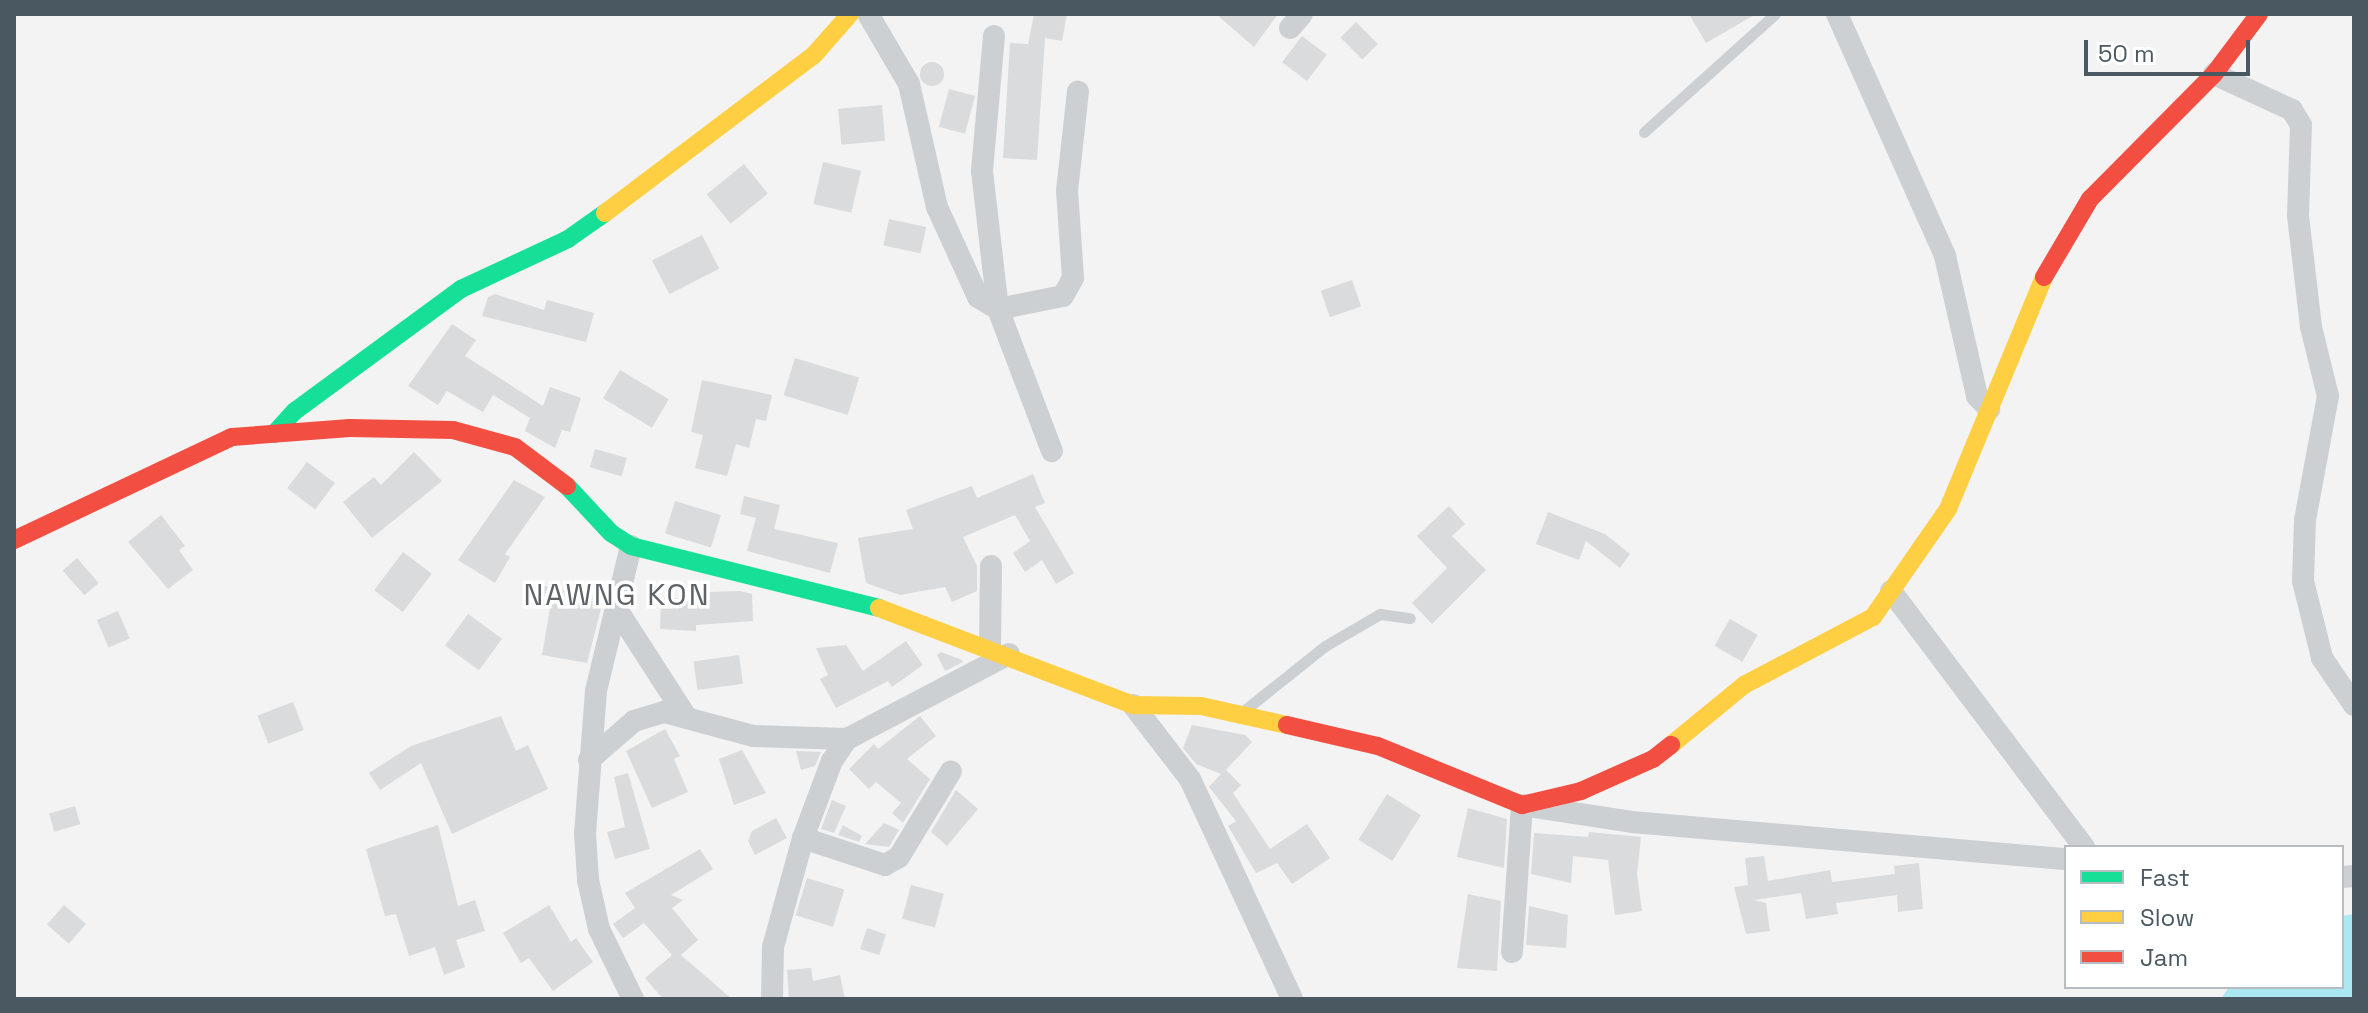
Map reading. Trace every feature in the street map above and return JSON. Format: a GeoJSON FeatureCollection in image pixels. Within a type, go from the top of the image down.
{"type":"FeatureCollection","features":[{"type":"Feature","properties":{"kind":"street"},"geometry":{"type":"LineString","coordinates":[[274,434],[327,385],[461,289],[568,239],[673,167],[814,55],[850,14]]}},
{"type":"Feature","properties":{"kind":"street"},"geometry":{"type":"LineString","coordinates":[[868,14],[909,84],[937,207],[978,297],[998,309],[1063,296],[1073,278],[1067,191],[1078,92]]}},
{"type":"Feature","properties":{"kind":"street"},"geometry":{"type":"LineString","coordinates":[[1837,14],[1945,256],[1977,396],[1989,409]]}},
{"type":"Feature","properties":{"kind":"street"},"geometry":{"type":"LineString","coordinates":[[1522,805],[1581,791],[1653,759],[1744,685],[1873,617],[1948,509],[2044,277],[2090,199],[2214,74],[2259,14]]}},
{"type":"Feature","properties":{"kind":"street"},"geometry":{"type":"LineString","coordinates":[[994,36],[982,171],[998,309],[1052,451]]}},
{"type":"Feature","properties":{"kind":"street"},"geometry":{"type":"LineString","coordinates":[[2214,74],[2292,110],[2301,125],[2298,216],[2311,327],[2328,396],[2305,520],[2303,581],[2322,658],[2354,705]]}},
{"type":"Feature","properties":{"kind":"street"},"geometry":{"type":"LineString","coordinates":[[14,540],[232,437],[350,428],[453,430],[515,447],[564,483],[611,533],[631,546],[850,597],[999,651],[1133,705],[1201,706],[1378,746],[1522,805],[1632,822],[2064,859]]}},
{"type":"Feature","properties":{"kind":"street"},"geometry":{"type":"LineString","coordinates":[[631,546],[596,691],[589,760],[588,880],[599,929],[633,999]]}},
{"type":"Feature","properties":{"kind":"street"},"geometry":{"type":"LineString","coordinates":[[991,566],[999,651]]}},
{"type":"Feature","properties":{"kind":"street"},"geometry":{"type":"LineString","coordinates":[[1891,591],[2082,845]]}},
{"type":"Feature","properties":{"kind":"street"},"geometry":{"type":"LineString","coordinates":[[616,608],[685,715]]}},
{"type":"Feature","properties":{"kind":"street"},"geometry":{"type":"LineString","coordinates":[[772,999],[773,947],[803,838],[832,761],[847,739],[999,651]]}},
{"type":"Feature","properties":{"kind":"street"},"geometry":{"type":"LineString","coordinates":[[1133,705],[1190,779],[1292,999]]}},
{"type":"Feature","properties":{"kind":"street"},"geometry":{"type":"LineString","coordinates":[[589,760],[647,715],[685,715],[753,736],[847,739]]}},
{"type":"Feature","properties":{"kind":"street"},"geometry":{"type":"LineString","coordinates":[[803,838],[885,865],[899,857],[951,771]]}},
{"type":"Feature","properties":{"kind":"street"},"geometry":{"type":"LineString","coordinates":[[1512,952],[1522,805]]}},
{"type":"Feature","properties":{"kind":"lane"},"geometry":{"type":"LineString","coordinates":[[1644,132],[1775,14]]}},
{"type":"Feature","properties":{"kind":"lane"},"geometry":{"type":"LineString","coordinates":[[1239,714],[1325,646],[1380,614],[1410,618]]}},
{"type":"Feature","properties":{"kind":"water"},"geometry":{"type":"Polygon","coordinates":[[[2354,914],[2354,999],[2221,999],[2228,989],[2344,989],[2344,916],[2354,914]]]}},
{"type":"Feature","properties":{"kind":"building"},"geometry":{"type":"Polygon","coordinates":[[[1034,14],[1067,14],[1062,41],[1045,38],[1037,160],[1003,158],[1010,43],[1028,44],[1034,14]]]}},
{"type":"Feature","properties":{"kind":"building"},"geometry":{"type":"Polygon","coordinates":[[[1216,14],[1278,14],[1254,47],[1216,14]]]}},
{"type":"Feature","properties":{"kind":"building"},"geometry":{"type":"Polygon","coordinates":[[[1689,14],[1756,14],[1706,43],[1689,14]]]}},
{"type":"Feature","properties":{"kind":"building"},"geometry":{"type":"Polygon","coordinates":[[[1356,22],[1378,44],[1362,59],[1340,38],[1356,22]]]}},
{"type":"Feature","properties":{"kind":"building"},"geometry":{"type":"Polygon","coordinates":[[[1302,36],[1327,55],[1307,81],[1282,62],[1302,36]]]}},
{"type":"Feature","properties":{"kind":"building"},"geometry":{"type":"Polygon","coordinates":[[[932,62],[941,65],[944,74],[941,83],[932,86],[923,83],[920,74],[923,65],[932,62]]]}},
{"type":"Feature","properties":{"kind":"building"},"geometry":{"type":"Polygon","coordinates":[[[949,89],[975,96],[965,134],[939,127],[949,89]]]}},
{"type":"Feature","properties":{"kind":"building"},"geometry":{"type":"Polygon","coordinates":[[[882,105],[885,141],[841,145],[838,109],[882,105]]]}},
{"type":"Feature","properties":{"kind":"building"},"geometry":{"type":"Polygon","coordinates":[[[823,162],[861,171],[851,213],[813,204],[823,162]]]}},
{"type":"Feature","properties":{"kind":"building"},"geometry":{"type":"Polygon","coordinates":[[[744,164],[768,194],[731,224],[707,194],[744,164]]]}},
{"type":"Feature","properties":{"kind":"building"},"geometry":{"type":"Polygon","coordinates":[[[889,219],[926,227],[921,253],[883,245],[889,219]]]}},
{"type":"Feature","properties":{"kind":"building"},"geometry":{"type":"Polygon","coordinates":[[[702,235],[719,269],[669,294],[652,260],[702,235]]]}},
{"type":"Feature","properties":{"kind":"building"},"geometry":{"type":"Polygon","coordinates":[[[1352,280],[1361,306],[1330,317],[1321,291],[1352,280]]]}},
{"type":"Feature","properties":{"kind":"building"},"geometry":{"type":"Polygon","coordinates":[[[495,294],[544,310],[547,300],[594,313],[586,342],[482,316],[488,297],[495,294]]]}},
{"type":"Feature","properties":{"kind":"building"},"geometry":{"type":"Polygon","coordinates":[[[452,324],[476,340],[465,356],[543,406],[550,387],[581,398],[570,432],[562,430],[555,448],[525,431],[530,418],[493,395],[483,412],[447,391],[438,405],[408,386],[452,324]]]}},
{"type":"Feature","properties":{"kind":"building"},"geometry":{"type":"Polygon","coordinates":[[[795,358],[859,378],[848,415],[784,395],[795,358]]]}},
{"type":"Feature","properties":{"kind":"building"},"geometry":{"type":"Polygon","coordinates":[[[620,370],[669,399],[652,428],[603,398],[620,370]]]}},
{"type":"Feature","properties":{"kind":"building"},"geometry":{"type":"Polygon","coordinates":[[[702,380],[772,395],[766,421],[756,419],[749,448],[736,444],[727,476],[695,468],[703,435],[691,432],[702,380]]]}},
{"type":"Feature","properties":{"kind":"building"},"geometry":{"type":"Polygon","coordinates":[[[595,449],[627,458],[621,476],[590,467],[595,449]]]}},
{"type":"Feature","properties":{"kind":"building"},"geometry":{"type":"Polygon","coordinates":[[[414,452],[442,481],[372,538],[343,502],[374,477],[381,485],[414,452]]]}},
{"type":"Feature","properties":{"kind":"building"},"geometry":{"type":"Polygon","coordinates":[[[307,462],[335,483],[315,509],[287,488],[307,462]]]}},
{"type":"Feature","properties":{"kind":"building"},"geometry":{"type":"Polygon","coordinates":[[[1033,474],[1045,503],[1035,507],[1074,573],[1056,584],[1042,560],[1025,572],[1013,553],[1030,541],[1015,515],[963,537],[977,566],[977,591],[952,602],[945,587],[900,595],[866,583],[858,538],[913,529],[906,510],[972,486],[977,498],[1033,474]]]}},
{"type":"Feature","properties":{"kind":"building"},"geometry":{"type":"Polygon","coordinates":[[[514,480],[545,497],[505,554],[510,557],[495,583],[458,560],[514,480]]]}},
{"type":"Feature","properties":{"kind":"building"},"geometry":{"type":"Polygon","coordinates":[[[744,496],[780,505],[774,529],[838,543],[830,573],[747,551],[756,518],[740,514],[744,496]]]}},
{"type":"Feature","properties":{"kind":"building"},"geometry":{"type":"Polygon","coordinates":[[[675,501],[721,515],[711,548],[665,534],[675,501]]]}},
{"type":"Feature","properties":{"kind":"building"},"geometry":{"type":"Polygon","coordinates":[[[1449,506],[1465,524],[1452,536],[1486,570],[1432,624],[1412,603],[1447,568],[1417,536],[1449,506]]]}},
{"type":"Feature","properties":{"kind":"building"},"geometry":{"type":"Polygon","coordinates":[[[1548,512],[1605,534],[1630,554],[1620,568],[1586,541],[1579,560],[1536,544],[1548,512]]]}},
{"type":"Feature","properties":{"kind":"building"},"geometry":{"type":"Polygon","coordinates":[[[161,515],[185,546],[179,550],[193,570],[168,589],[128,542],[161,515]]]}},
{"type":"Feature","properties":{"kind":"building"},"geometry":{"type":"Polygon","coordinates":[[[403,552],[432,574],[403,612],[374,590],[403,552]]]}},
{"type":"Feature","properties":{"kind":"building"},"geometry":{"type":"Polygon","coordinates":[[[77,558],[99,583],[84,595],[63,570],[77,558]]]}},
{"type":"Feature","properties":{"kind":"building"},"geometry":{"type":"Polygon","coordinates":[[[534,584],[604,597],[587,663],[542,655],[550,608],[529,603],[534,584]]]}},
{"type":"Feature","properties":{"kind":"building"},"geometry":{"type":"Polygon","coordinates":[[[740,591],[752,594],[753,621],[696,625],[696,631],[660,629],[661,598],[709,599],[709,592],[740,591]]]}},
{"type":"Feature","properties":{"kind":"building"},"geometry":{"type":"Polygon","coordinates":[[[118,611],[130,639],[109,648],[97,620],[118,611]]]}},
{"type":"Feature","properties":{"kind":"building"},"geometry":{"type":"Polygon","coordinates":[[[468,614],[502,639],[479,670],[445,646],[468,614]]]}},
{"type":"Feature","properties":{"kind":"building"},"geometry":{"type":"Polygon","coordinates":[[[1730,619],[1758,635],[1742,662],[1714,646],[1730,619]]]}},
{"type":"Feature","properties":{"kind":"building"},"geometry":{"type":"Polygon","coordinates":[[[906,641],[923,665],[892,687],[888,681],[836,708],[820,679],[828,675],[816,648],[846,645],[863,671],[906,641]]]}},
{"type":"Feature","properties":{"kind":"building"},"geometry":{"type":"Polygon","coordinates":[[[941,652],[963,662],[945,671],[937,655],[941,652]]]}},
{"type":"Feature","properties":{"kind":"building"},"geometry":{"type":"Polygon","coordinates":[[[739,655],[743,684],[697,690],[693,661],[739,655]]]}},
{"type":"Feature","properties":{"kind":"building"},"geometry":{"type":"Polygon","coordinates":[[[293,702],[304,730],[268,744],[258,716],[293,702]]]}},
{"type":"Feature","properties":{"kind":"building"},"geometry":{"type":"Polygon","coordinates":[[[501,716],[516,751],[528,745],[548,789],[452,834],[421,763],[380,790],[369,773],[411,746],[501,716]]]}},
{"type":"Feature","properties":{"kind":"building"},"geometry":{"type":"Polygon","coordinates":[[[920,716],[936,736],[907,759],[930,779],[903,823],[892,813],[901,803],[876,782],[869,789],[849,769],[874,744],[878,749],[920,716]]]}},
{"type":"Feature","properties":{"kind":"building"},"geometry":{"type":"Polygon","coordinates":[[[1192,725],[1245,735],[1252,742],[1226,770],[1241,785],[1233,793],[1270,849],[1307,824],[1330,858],[1292,884],[1277,863],[1256,873],[1228,826],[1236,821],[1209,787],[1221,774],[1196,764],[1183,748],[1192,725]]]}},
{"type":"Feature","properties":{"kind":"building"},"geometry":{"type":"Polygon","coordinates":[[[665,729],[680,756],[674,759],[688,792],[652,808],[626,751],[665,729]]]}},
{"type":"Feature","properties":{"kind":"building"},"geometry":{"type":"Polygon","coordinates":[[[742,750],[766,793],[734,805],[719,759],[742,750]]]}},
{"type":"Feature","properties":{"kind":"building"},"geometry":{"type":"Polygon","coordinates":[[[796,751],[821,752],[815,766],[801,770],[796,751]]]}},
{"type":"Feature","properties":{"kind":"building"},"geometry":{"type":"Polygon","coordinates":[[[628,773],[650,849],[615,859],[607,832],[625,827],[614,777],[628,773]]]}},
{"type":"Feature","properties":{"kind":"building"},"geometry":{"type":"Polygon","coordinates":[[[956,790],[978,809],[947,846],[931,832],[956,790]]]}},
{"type":"Feature","properties":{"kind":"building"},"geometry":{"type":"Polygon","coordinates":[[[1387,794],[1421,815],[1392,861],[1358,840],[1387,794]]]}},
{"type":"Feature","properties":{"kind":"building"},"geometry":{"type":"Polygon","coordinates":[[[832,800],[846,806],[834,833],[821,829],[832,800]]]}},
{"type":"Feature","properties":{"kind":"building"},"geometry":{"type":"Polygon","coordinates":[[[75,806],[80,824],[54,832],[49,813],[75,806]]]}},
{"type":"Feature","properties":{"kind":"building"},"geometry":{"type":"Polygon","coordinates":[[[1468,808],[1507,819],[1504,868],[1457,857],[1468,808]]]}},
{"type":"Feature","properties":{"kind":"building"},"geometry":{"type":"Polygon","coordinates":[[[776,818],[787,838],[755,855],[748,841],[752,831],[776,818]]]}},
{"type":"Feature","properties":{"kind":"building"},"geometry":{"type":"Polygon","coordinates":[[[884,823],[899,830],[889,847],[865,844],[884,823]]]}},
{"type":"Feature","properties":{"kind":"building"},"geometry":{"type":"Polygon","coordinates":[[[438,825],[458,906],[475,900],[485,931],[456,940],[465,967],[444,975],[435,947],[409,956],[396,914],[385,916],[366,849],[438,825]]]}},
{"type":"Feature","properties":{"kind":"building"},"geometry":{"type":"Polygon","coordinates":[[[843,825],[862,836],[859,842],[838,835],[843,825]]]}},
{"type":"Feature","properties":{"kind":"building"},"geometry":{"type":"Polygon","coordinates":[[[1589,832],[1641,837],[1637,874],[1642,911],[1615,915],[1608,860],[1573,856],[1571,883],[1531,874],[1534,833],[1588,837],[1589,832]]]}},
{"type":"Feature","properties":{"kind":"building"},"geometry":{"type":"Polygon","coordinates":[[[700,849],[713,869],[671,895],[683,900],[672,908],[698,940],[681,955],[732,999],[663,999],[645,978],[672,955],[644,923],[623,938],[613,924],[635,908],[625,893],[700,849]]]}},
{"type":"Feature","properties":{"kind":"building"},"geometry":{"type":"Polygon","coordinates":[[[1764,856],[1768,881],[1830,870],[1832,882],[1895,874],[1894,866],[1919,863],[1923,909],[1898,912],[1897,895],[1836,903],[1838,914],[1806,919],[1801,893],[1754,900],[1766,903],[1770,931],[1746,934],[1734,887],[1748,885],[1745,858],[1764,856]]]}},
{"type":"Feature","properties":{"kind":"building"},"geometry":{"type":"Polygon","coordinates":[[[807,878],[844,889],[833,927],[796,915],[807,878]]]}},
{"type":"Feature","properties":{"kind":"building"},"geometry":{"type":"Polygon","coordinates":[[[911,885],[944,894],[935,928],[902,919],[911,885]]]}},
{"type":"Feature","properties":{"kind":"building"},"geometry":{"type":"Polygon","coordinates":[[[1468,894],[1501,901],[1497,971],[1457,968],[1468,894]]]}},
{"type":"Feature","properties":{"kind":"building"},"geometry":{"type":"Polygon","coordinates":[[[64,905],[86,924],[69,944],[47,925],[64,905]]]}},
{"type":"Feature","properties":{"kind":"building"},"geometry":{"type":"Polygon","coordinates":[[[549,905],[571,942],[576,938],[593,962],[553,991],[529,958],[521,963],[503,933],[549,905]]]}},
{"type":"Feature","properties":{"kind":"building"},"geometry":{"type":"Polygon","coordinates":[[[1529,906],[1568,915],[1566,948],[1526,945],[1529,906]]]}},
{"type":"Feature","properties":{"kind":"building"},"geometry":{"type":"Polygon","coordinates":[[[867,928],[886,934],[879,955],[860,949],[867,928]]]}},
{"type":"Feature","properties":{"kind":"building"},"geometry":{"type":"Polygon","coordinates":[[[811,968],[813,981],[840,975],[845,999],[789,999],[787,970],[811,968]]]}},
{"type":"Feature","properties":{"kind":"traffic: fast"},"geometry":{"type":"LineString","coordinates":[[274,434],[295,411],[461,289],[568,239],[605,213]]}},
{"type":"Feature","properties":{"kind":"traffic: fast"},"geometry":{"type":"LineString","coordinates":[[567,486],[611,533],[631,546],[879,608]]}},
{"type":"Feature","properties":{"kind":"traffic: slow"},"geometry":{"type":"LineString","coordinates":[[605,213],[814,55],[850,14]]}},
{"type":"Feature","properties":{"kind":"traffic: slow"},"geometry":{"type":"LineString","coordinates":[[1671,745],[1744,685],[1873,617],[1948,509],[2044,277]]}},
{"type":"Feature","properties":{"kind":"traffic: slow"},"geometry":{"type":"LineString","coordinates":[[879,608],[1133,705],[1201,706],[1287,725]]}},
{"type":"Feature","properties":{"kind":"traffic: jam"},"geometry":{"type":"LineString","coordinates":[[2044,277],[2090,199],[2214,74],[2259,14]]}},
{"type":"Feature","properties":{"kind":"traffic: jam"},"geometry":{"type":"LineString","coordinates":[[14,540],[232,437],[350,428],[453,430],[515,447],[567,486]]}},
{"type":"Feature","properties":{"kind":"traffic: jam"},"geometry":{"type":"LineString","coordinates":[[1287,725],[1378,746],[1522,805],[1581,791],[1653,759],[1671,745]]}},
{"type":"Feature","properties":{"kind":"district","name":"NAWNG KON"},"geometry":{"type":"Point","coordinates":[617,595]}}]}
